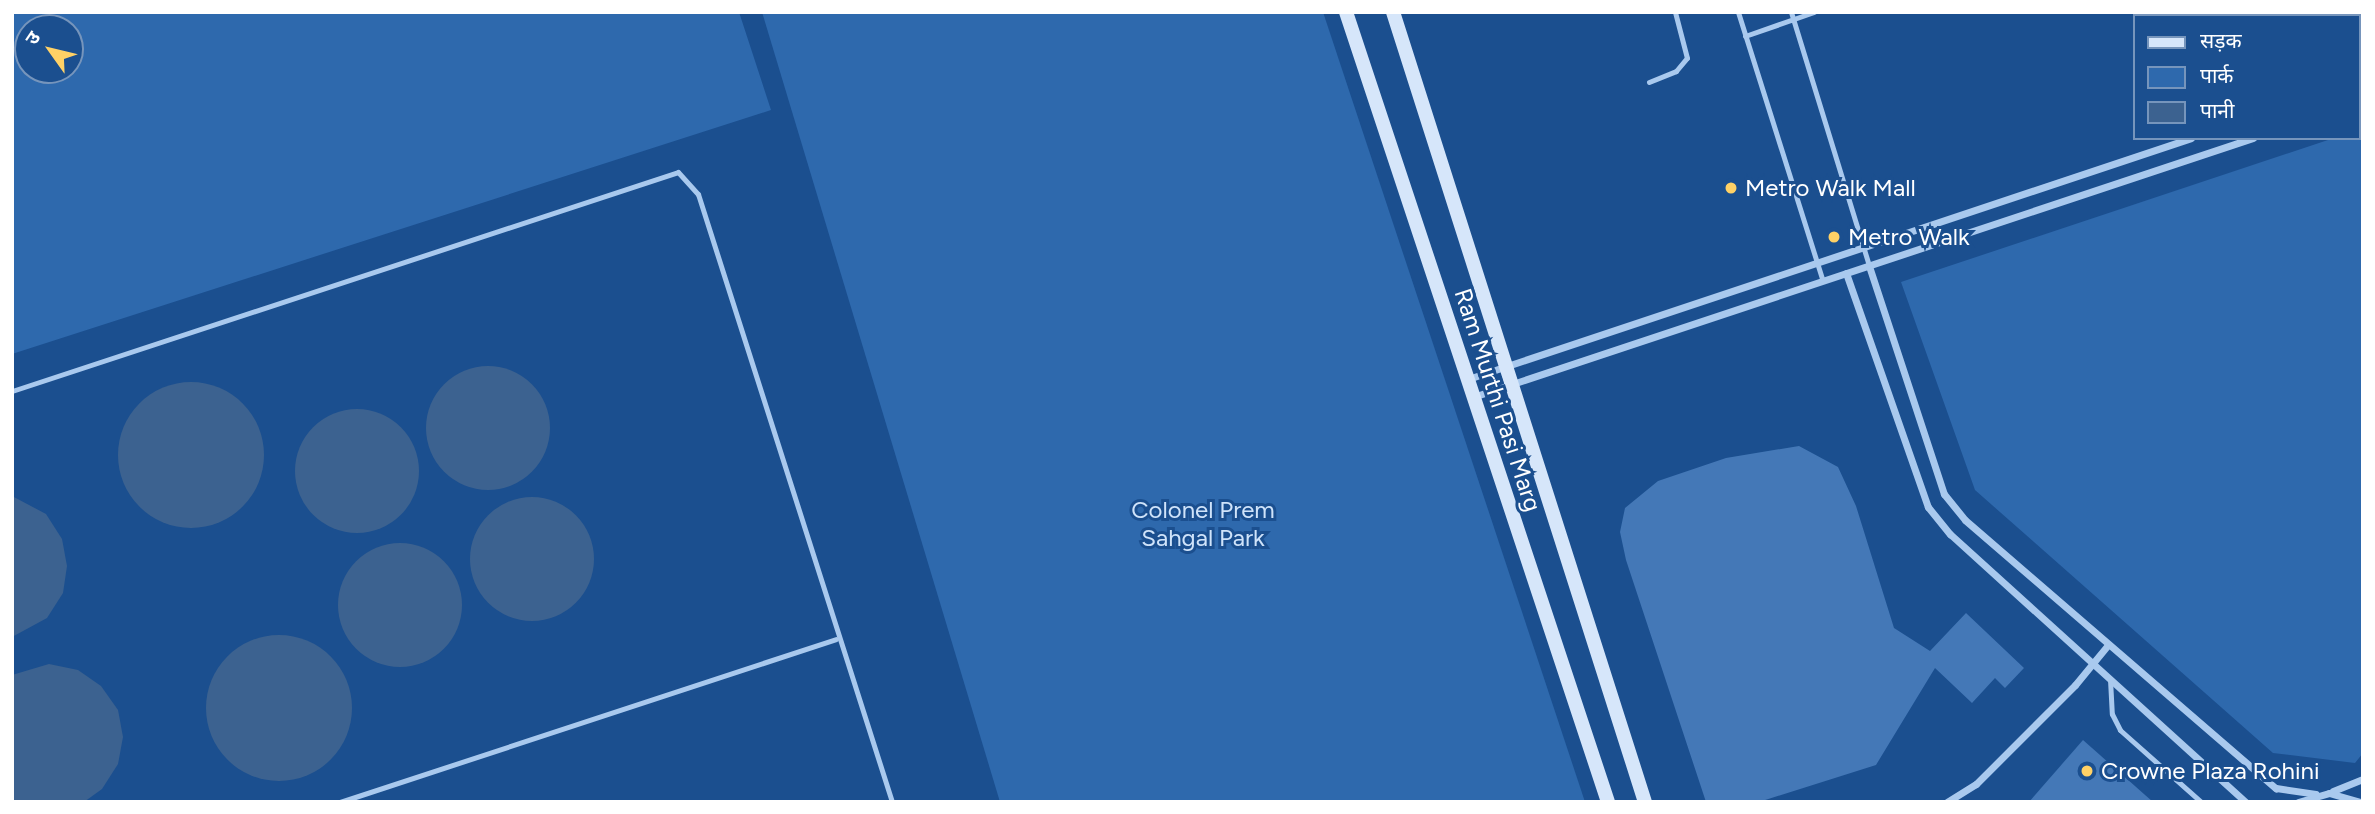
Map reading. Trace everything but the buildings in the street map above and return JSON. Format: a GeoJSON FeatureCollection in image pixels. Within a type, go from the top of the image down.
{"type":"FeatureCollection","features":[{"type":"Feature","properties":{"kind":"street","name":"Ram Murthi Pasi Marg"},"geometry":{"type":"LineString","coordinates":[[1346,12],[1608,802]]}},
{"type":"Feature","properties":{"kind":"street","name":"Ram Murthi Pasi Marg"},"geometry":{"type":"LineString","coordinates":[[1393,12],[1645,802]]}},
{"type":"Feature","properties":{"kind":"street"},"geometry":{"type":"LineString","coordinates":[[1467,379],[2185,140]]}},
{"type":"Feature","properties":{"kind":"street"},"geometry":{"type":"LineString","coordinates":[[1473,397],[2247,140]]}},
{"type":"Feature","properties":{"kind":"street"},"geometry":{"type":"LineString","coordinates":[[1869,266],[1944,494],[1965,520],[2107,646],[2276,788],[2316,794],[2329,793],[2363,779]]}},
{"type":"Feature","properties":{"kind":"street"},"geometry":{"type":"LineString","coordinates":[[1846,273],[1928,507],[1950,534],[2246,802]]}},
{"type":"Feature","properties":{"kind":"street"},"geometry":{"type":"LineString","coordinates":[[1947,802],[1976,784],[2094,664],[2107,646]]}},
{"type":"Feature","properties":{"kind":"street"},"geometry":{"type":"LineString","coordinates":[[2329,793],[2360,802]]}},
{"type":"Feature","properties":{"kind":"street"},"geometry":{"type":"LineString","coordinates":[[2298,802],[2316,794]]}},
{"type":"Feature","properties":{"kind":"lane"},"geometry":{"type":"LineString","coordinates":[[1649,82],[1676,71],[1687,58],[1675,12]]}},
{"type":"Feature","properties":{"kind":"lane"},"geometry":{"type":"LineString","coordinates":[[1738,12],[1824,281]]}},
{"type":"Feature","properties":{"kind":"lane"},"geometry":{"type":"LineString","coordinates":[[1745,36],[1791,15],[1814,12]]}},
{"type":"Feature","properties":{"kind":"lane"},"geometry":{"type":"LineString","coordinates":[[1791,15],[1869,266]]}},
{"type":"Feature","properties":{"kind":"lane"},"geometry":{"type":"LineString","coordinates":[[12,391],[678,172],[698,194],[836,639],[892,802]]}},
{"type":"Feature","properties":{"kind":"lane"},"geometry":{"type":"LineString","coordinates":[[340,802],[836,639]]}},
{"type":"Feature","properties":{"kind":"lane"},"geometry":{"type":"LineString","coordinates":[[2110,679],[2112,714],[2120,730],[2201,802]]}},
{"type":"Feature","properties":{"kind":"green space"},"geometry":{"type":"Polygon","coordinates":[[[12,12],[739,12],[771,110],[12,354],[12,12]]]}},
{"type":"Feature","properties":{"kind":"green space","name":"Colonel Prem Sahgal Park"},"geometry":{"type":"Polygon","coordinates":[[[762,12],[1323,12],[1585,802],[1000,802],[762,12]]]}},
{"type":"Feature","properties":{"kind":"green space"},"geometry":{"type":"Polygon","coordinates":[[[2363,129],[2363,753],[2355,763],[2273,753],[1975,490],[1901,282],[2328,140],[2361,140],[2363,129]]]}},
{"type":"Feature","properties":{"kind":"water"},"geometry":{"type":"Polygon","coordinates":[[[488,366],[512,371],[532,384],[545,404],[550,428],[545,452],[532,472],[512,485],[488,490],[464,485],[444,472],[431,452],[426,428],[431,404],[444,384],[464,371],[488,366]]]}},
{"type":"Feature","properties":{"kind":"water"},"geometry":{"type":"Polygon","coordinates":[[[191,382],[219,387],[243,403],[259,427],[264,455],[259,483],[243,507],[219,523],[191,528],[163,523],[139,507],[123,483],[118,455],[123,427],[139,403],[163,387],[191,382]]]}},
{"type":"Feature","properties":{"kind":"water"},"geometry":{"type":"Polygon","coordinates":[[[357,409],[381,414],[401,427],[414,447],[419,471],[414,495],[401,515],[381,528],[357,533],[333,528],[313,515],[300,495],[295,471],[300,447],[313,427],[333,414],[357,409]]]}},
{"type":"Feature","properties":{"kind":"water"},"geometry":{"type":"Polygon","coordinates":[[[12,496],[46,514],[62,539],[67,566],[63,593],[47,618],[12,637],[12,496]]]}},
{"type":"Feature","properties":{"kind":"water"},"geometry":{"type":"Polygon","coordinates":[[[532,497],[556,502],[576,515],[589,535],[594,559],[589,583],[576,603],[556,616],[532,621],[508,616],[488,603],[475,583],[470,559],[475,535],[488,515],[508,502],[532,497]]]}},
{"type":"Feature","properties":{"kind":"water"},"geometry":{"type":"Polygon","coordinates":[[[400,543],[424,548],[444,561],[457,581],[462,605],[457,629],[444,649],[424,662],[400,667],[376,662],[356,649],[343,629],[338,605],[343,581],[356,561],[376,548],[400,543]]]}},
{"type":"Feature","properties":{"kind":"water"},"geometry":{"type":"Polygon","coordinates":[[[279,635],[307,640],[331,656],[347,680],[352,708],[347,736],[331,760],[307,776],[279,781],[251,776],[227,760],[211,736],[206,708],[211,680],[227,656],[251,640],[279,635]]]}},
{"type":"Feature","properties":{"kind":"water"},"geometry":{"type":"Polygon","coordinates":[[[49,664],[78,670],[101,686],[118,710],[123,737],[118,764],[102,789],[84,802],[13,802],[12,675],[49,664]]]}},
{"type":"Feature","properties":{"kind":"place","name":"Metro Walk Mall"},"geometry":{"type":"Point","coordinates":[1731,188]}},
{"type":"Feature","properties":{"kind":"place","name":"Metro Walk"},"geometry":{"type":"Point","coordinates":[1834,237]}},
{"type":"Feature","properties":{"kind":"place","name":"Crowne Plaza Rohini"},"geometry":{"type":"Point","coordinates":[2087,771]}}]}
